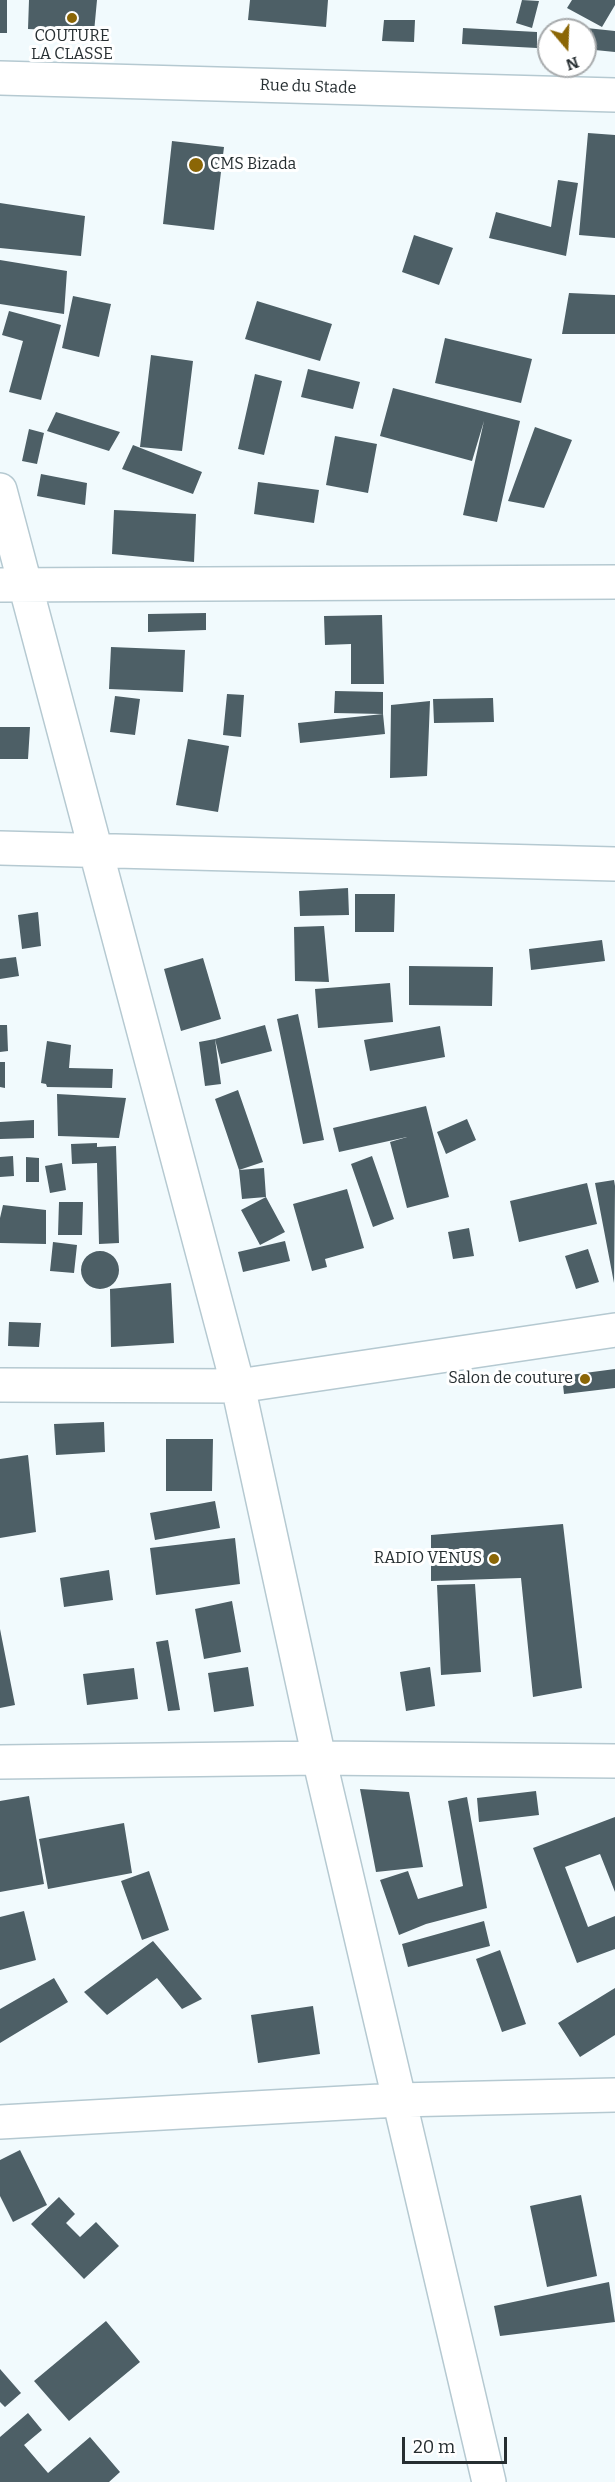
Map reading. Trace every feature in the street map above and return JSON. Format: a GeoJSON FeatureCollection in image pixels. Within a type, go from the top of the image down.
{"type":"FeatureCollection","features":[{"type":"Feature","properties":{"kind":"street","name":"Rue du Stade"},"geometry":{"type":"LineString","coordinates":[[0,78],[615,95]]}},
{"type":"Feature","properties":{"kind":"street"},"geometry":{"type":"LineString","coordinates":[[0,490],[13,586],[94,850],[238,1386],[319,1758],[489,2482]]}},
{"type":"Feature","properties":{"kind":"street"},"geometry":{"type":"LineString","coordinates":[[13,586],[615,582]]}},
{"type":"Feature","properties":{"kind":"street"},"geometry":{"type":"LineString","coordinates":[[0,848],[615,864]]}},
{"type":"Feature","properties":{"kind":"street"},"geometry":{"type":"LineString","coordinates":[[0,1385],[238,1386],[615,1330]]}},
{"type":"Feature","properties":{"kind":"street"},"geometry":{"type":"LineString","coordinates":[[0,1762],[319,1758],[615,1761]]}},
{"type":"Feature","properties":{"kind":"street"},"geometry":{"type":"LineString","coordinates":[[0,2122],[398,2100],[615,2095]]}},
{"type":"Feature","properties":{"kind":"building"},"geometry":{"type":"Polygon","coordinates":[[[0,0],[7,0],[7,33],[0,33],[0,0]]]}},
{"type":"Feature","properties":{"kind":"building"},"geometry":{"type":"Polygon","coordinates":[[[29,0],[97,0],[94,32],[28,29],[29,0]]]}},
{"type":"Feature","properties":{"kind":"building"},"geometry":{"type":"Polygon","coordinates":[[[250,0],[328,0],[326,27],[248,20],[250,0]]]}},
{"type":"Feature","properties":{"kind":"building"},"geometry":{"type":"Polygon","coordinates":[[[522,0],[539,1],[532,28],[516,23],[522,0]]]}},
{"type":"Feature","properties":{"kind":"building"},"geometry":{"type":"Polygon","coordinates":[[[572,0],[615,0],[615,5],[602,27],[597,24],[597,18],[585,18],[567,8],[572,0]]]}},
{"type":"Feature","properties":{"kind":"building"},"geometry":{"type":"Polygon","coordinates":[[[384,20],[415,20],[414,42],[382,41],[384,20]]]}},
{"type":"Feature","properties":{"kind":"building"},"geometry":{"type":"Polygon","coordinates":[[[463,28],[537,32],[537,48],[462,44],[463,28]]]}},
{"type":"Feature","properties":{"kind":"building"},"geometry":{"type":"Polygon","coordinates":[[[597,29],[615,31],[615,52],[597,50],[597,29]]]}},
{"type":"Feature","properties":{"kind":"building"},"geometry":{"type":"Polygon","coordinates":[[[588,133],[615,135],[615,238],[579,235],[588,133]]]}},
{"type":"Feature","properties":{"kind":"building"},"geometry":{"type":"Polygon","coordinates":[[[172,141],[224,147],[214,230],[163,224],[172,141]]]}},
{"type":"Feature","properties":{"kind":"building"},"geometry":{"type":"Polygon","coordinates":[[[558,180],[578,183],[566,256],[489,238],[496,212],[551,227],[558,180]]]}},
{"type":"Feature","properties":{"kind":"building"},"geometry":{"type":"Polygon","coordinates":[[[0,203],[85,216],[81,256],[0,248],[0,203]]]}},
{"type":"Feature","properties":{"kind":"building"},"geometry":{"type":"Polygon","coordinates":[[[414,235],[453,248],[439,285],[402,272],[414,235]]]}},
{"type":"Feature","properties":{"kind":"building"},"geometry":{"type":"Polygon","coordinates":[[[0,260],[67,271],[64,314],[0,304],[0,260]]]}},
{"type":"Feature","properties":{"kind":"building"},"geometry":{"type":"Polygon","coordinates":[[[569,293],[615,295],[615,334],[562,334],[569,293]]]}},
{"type":"Feature","properties":{"kind":"building"},"geometry":{"type":"Polygon","coordinates":[[[73,296],[111,304],[99,357],[62,348],[73,296]]]}},
{"type":"Feature","properties":{"kind":"building"},"geometry":{"type":"Polygon","coordinates":[[[257,301],[332,324],[320,361],[245,339],[257,301]]]}},
{"type":"Feature","properties":{"kind":"building"},"geometry":{"type":"Polygon","coordinates":[[[9,311],[61,325],[41,400],[9,392],[23,341],[2,335],[9,311]]]}},
{"type":"Feature","properties":{"kind":"building"},"geometry":{"type":"Polygon","coordinates":[[[445,338],[532,359],[521,403],[435,383],[445,338]]]}},
{"type":"Feature","properties":{"kind":"building"},"geometry":{"type":"Polygon","coordinates":[[[151,355],[193,361],[182,451],[140,447],[151,355]]]}},
{"type":"Feature","properties":{"kind":"building"},"geometry":{"type":"Polygon","coordinates":[[[308,369],[360,382],[353,409],[301,397],[308,369]]]}},
{"type":"Feature","properties":{"kind":"building"},"geometry":{"type":"Polygon","coordinates":[[[255,374],[282,381],[264,455],[238,449],[255,374]]]}},
{"type":"Feature","properties":{"kind":"building"},"geometry":{"type":"Polygon","coordinates":[[[393,388],[520,421],[497,522],[463,515],[484,421],[472,461],[380,436],[393,388]]]}},
{"type":"Feature","properties":{"kind":"building"},"geometry":{"type":"Polygon","coordinates":[[[56,412],[120,432],[109,451],[47,431],[56,412]]]}},
{"type":"Feature","properties":{"kind":"building"},"geometry":{"type":"Polygon","coordinates":[[[535,427],[572,440],[544,508],[508,501],[535,427]]]}},
{"type":"Feature","properties":{"kind":"building"},"geometry":{"type":"Polygon","coordinates":[[[29,429],[44,433],[37,464],[22,461],[29,429]]]}},
{"type":"Feature","properties":{"kind":"building"},"geometry":{"type":"Polygon","coordinates":[[[335,436],[377,444],[368,493],[326,485],[335,436]]]}},
{"type":"Feature","properties":{"kind":"building"},"geometry":{"type":"Polygon","coordinates":[[[133,445],[202,472],[193,494],[122,469],[133,445]]]}},
{"type":"Feature","properties":{"kind":"building"},"geometry":{"type":"Polygon","coordinates":[[[41,474],[87,483],[85,505],[37,496],[41,474]]]}},
{"type":"Feature","properties":{"kind":"building"},"geometry":{"type":"Polygon","coordinates":[[[258,482],[319,490],[314,523],[254,514],[258,482]]]}},
{"type":"Feature","properties":{"kind":"building"},"geometry":{"type":"Polygon","coordinates":[[[114,510],[196,514],[194,562],[112,554],[114,510]]]}},
{"type":"Feature","properties":{"kind":"building"},"geometry":{"type":"Polygon","coordinates":[[[206,613],[206,630],[148,632],[148,614],[206,613]]]}},
{"type":"Feature","properties":{"kind":"building"},"geometry":{"type":"Polygon","coordinates":[[[382,615],[384,684],[351,684],[351,644],[325,645],[324,616],[382,615]]]}},
{"type":"Feature","properties":{"kind":"building"},"geometry":{"type":"Polygon","coordinates":[[[111,647],[185,650],[183,692],[109,689],[111,647]]]}},
{"type":"Feature","properties":{"kind":"building"},"geometry":{"type":"Polygon","coordinates":[[[335,691],[383,692],[383,714],[334,713],[335,691]]]}},
{"type":"Feature","properties":{"kind":"building"},"geometry":{"type":"Polygon","coordinates":[[[227,694],[244,695],[241,737],[223,735],[227,694]]]}},
{"type":"Feature","properties":{"kind":"building"},"geometry":{"type":"Polygon","coordinates":[[[115,696],[140,699],[135,735],[110,732],[115,696]]]}},
{"type":"Feature","properties":{"kind":"building"},"geometry":{"type":"Polygon","coordinates":[[[493,698],[494,722],[434,723],[433,699],[493,698]]]}},
{"type":"Feature","properties":{"kind":"building"},"geometry":{"type":"Polygon","coordinates":[[[430,701],[427,776],[390,778],[391,705],[430,701]]]}},
{"type":"Feature","properties":{"kind":"building"},"geometry":{"type":"Polygon","coordinates":[[[383,714],[385,734],[300,743],[298,723],[383,714]]]}},
{"type":"Feature","properties":{"kind":"building"},"geometry":{"type":"Polygon","coordinates":[[[0,727],[30,727],[28,759],[0,759],[0,727]]]}},
{"type":"Feature","properties":{"kind":"building"},"geometry":{"type":"Polygon","coordinates":[[[188,739],[229,746],[218,812],[176,805],[188,739]]]}},
{"type":"Feature","properties":{"kind":"building"},"geometry":{"type":"Polygon","coordinates":[[[348,888],[349,915],[300,916],[299,891],[348,888]]]}},
{"type":"Feature","properties":{"kind":"building"},"geometry":{"type":"Polygon","coordinates":[[[355,894],[395,894],[394,932],[355,932],[355,894]]]}},
{"type":"Feature","properties":{"kind":"building"},"geometry":{"type":"Polygon","coordinates":[[[38,912],[41,946],[22,949],[18,915],[38,912]]]}},
{"type":"Feature","properties":{"kind":"building"},"geometry":{"type":"Polygon","coordinates":[[[324,926],[329,982],[295,981],[294,927],[324,926]]]}},
{"type":"Feature","properties":{"kind":"building"},"geometry":{"type":"Polygon","coordinates":[[[602,940],[605,961],[531,970],[529,949],[602,940]]]}},
{"type":"Feature","properties":{"kind":"building"},"geometry":{"type":"Polygon","coordinates":[[[16,957],[19,976],[0,979],[0,959],[16,957]]]}},
{"type":"Feature","properties":{"kind":"building"},"geometry":{"type":"Polygon","coordinates":[[[203,958],[221,1019],[181,1031],[164,969],[203,958]]]}},
{"type":"Feature","properties":{"kind":"building"},"geometry":{"type":"Polygon","coordinates":[[[409,966],[493,967],[492,1006],[409,1005],[409,966]]]}},
{"type":"Feature","properties":{"kind":"building"},"geometry":{"type":"Polygon","coordinates":[[[390,983],[393,1022],[318,1028],[315,989],[390,983]]]}},
{"type":"Feature","properties":{"kind":"building"},"geometry":{"type":"Polygon","coordinates":[[[298,1014],[324,1140],[303,1144],[277,1019],[298,1014]]]}},
{"type":"Feature","properties":{"kind":"building"},"geometry":{"type":"Polygon","coordinates":[[[0,1025],[7,1025],[8,1051],[0,1052],[0,1025]]]}},
{"type":"Feature","properties":{"kind":"building"},"geometry":{"type":"Polygon","coordinates":[[[265,1025],[272,1051],[221,1064],[215,1039],[265,1025]]]}},
{"type":"Feature","properties":{"kind":"building"},"geometry":{"type":"Polygon","coordinates":[[[440,1026],[445,1057],[370,1071],[364,1040],[440,1026]]]}},
{"type":"Feature","properties":{"kind":"building"},"geometry":{"type":"Polygon","coordinates":[[[215,1039],[221,1084],[205,1086],[199,1042],[215,1039]]]}},
{"type":"Feature","properties":{"kind":"building"},"geometry":{"type":"Polygon","coordinates":[[[47,1041],[71,1045],[69,1068],[113,1069],[112,1088],[47,1087],[46,1084],[41,1083],[47,1041]]]}},
{"type":"Feature","properties":{"kind":"building"},"geometry":{"type":"Polygon","coordinates":[[[0,1062],[5,1062],[5,1088],[0,1087],[0,1062]]]}},
{"type":"Feature","properties":{"kind":"building"},"geometry":{"type":"Polygon","coordinates":[[[238,1090],[263,1162],[239,1170],[215,1099],[238,1090]]]}},
{"type":"Feature","properties":{"kind":"building"},"geometry":{"type":"Polygon","coordinates":[[[57,1094],[126,1098],[119,1138],[58,1136],[57,1094]]]}},
{"type":"Feature","properties":{"kind":"building"},"geometry":{"type":"Polygon","coordinates":[[[426,1106],[449,1197],[407,1208],[390,1142],[407,1137],[339,1152],[333,1128],[426,1106]]]}},
{"type":"Feature","properties":{"kind":"building"},"geometry":{"type":"Polygon","coordinates":[[[467,1119],[476,1140],[446,1154],[437,1132],[467,1119]]]}},
{"type":"Feature","properties":{"kind":"building"},"geometry":{"type":"Polygon","coordinates":[[[34,1120],[34,1138],[0,1139],[0,1122],[34,1120]]]}},
{"type":"Feature","properties":{"kind":"building"},"geometry":{"type":"Polygon","coordinates":[[[97,1143],[97,1147],[116,1146],[119,1243],[99,1244],[97,1163],[72,1164],[71,1144],[97,1143]]]}},
{"type":"Feature","properties":{"kind":"building"},"geometry":{"type":"Polygon","coordinates":[[[13,1156],[14,1176],[0,1177],[0,1157],[13,1156]]]}},
{"type":"Feature","properties":{"kind":"building"},"geometry":{"type":"Polygon","coordinates":[[[372,1156],[394,1219],[373,1227],[351,1164],[372,1156]]]}},
{"type":"Feature","properties":{"kind":"building"},"geometry":{"type":"Polygon","coordinates":[[[26,1157],[39,1158],[39,1182],[26,1182],[26,1157]]]}},
{"type":"Feature","properties":{"kind":"building"},"geometry":{"type":"Polygon","coordinates":[[[62,1163],[66,1190],[50,1193],[45,1166],[62,1163]]]}},
{"type":"Feature","properties":{"kind":"building"},"geometry":{"type":"Polygon","coordinates":[[[264,1168],[266,1197],[242,1199],[239,1170],[264,1168]]]}},
{"type":"Feature","properties":{"kind":"building"},"geometry":{"type":"Polygon","coordinates":[[[614,1180],[615,1186],[614,1283],[595,1183],[614,1180]]]}},
{"type":"Feature","properties":{"kind":"building"},"geometry":{"type":"Polygon","coordinates":[[[587,1183],[597,1224],[519,1242],[510,1201],[587,1183]]]}},
{"type":"Feature","properties":{"kind":"building"},"geometry":{"type":"Polygon","coordinates":[[[347,1189],[364,1248],[325,1259],[327,1267],[312,1271],[293,1204],[347,1189]]]}},
{"type":"Feature","properties":{"kind":"building"},"geometry":{"type":"Polygon","coordinates":[[[266,1197],[285,1232],[260,1245],[241,1210],[266,1197]]]}},
{"type":"Feature","properties":{"kind":"building"},"geometry":{"type":"Polygon","coordinates":[[[59,1202],[83,1202],[82,1235],[58,1235],[59,1202]]]}},
{"type":"Feature","properties":{"kind":"building"},"geometry":{"type":"Polygon","coordinates":[[[3,1205],[46,1210],[46,1244],[0,1243],[0,1218],[3,1205]]]}},
{"type":"Feature","properties":{"kind":"building"},"geometry":{"type":"Polygon","coordinates":[[[469,1228],[474,1256],[453,1259],[448,1232],[469,1228]]]}},
{"type":"Feature","properties":{"kind":"building"},"geometry":{"type":"Polygon","coordinates":[[[285,1241],[290,1261],[243,1272],[238,1252],[285,1241]]]}},
{"type":"Feature","properties":{"kind":"building"},"geometry":{"type":"Polygon","coordinates":[[[53,1242],[77,1245],[74,1273],[50,1271],[53,1242]]]}},
{"type":"Feature","properties":{"kind":"building"},"geometry":{"type":"Polygon","coordinates":[[[588,1249],[599,1282],[576,1289],[565,1256],[588,1249]]]}},
{"type":"Feature","properties":{"kind":"building"},"geometry":{"type":"Polygon","coordinates":[[[100,1251],[113,1257],[119,1270],[113,1283],[100,1289],[87,1283],[81,1270],[87,1257],[100,1251]]]}},
{"type":"Feature","properties":{"kind":"building"},"geometry":{"type":"Polygon","coordinates":[[[171,1283],[174,1343],[111,1347],[110,1289],[171,1283]]]}},
{"type":"Feature","properties":{"kind":"building"},"geometry":{"type":"Polygon","coordinates":[[[9,1322],[41,1323],[39,1347],[8,1346],[9,1322]]]}},
{"type":"Feature","properties":{"kind":"building"},"geometry":{"type":"Polygon","coordinates":[[[615,1369],[615,1388],[564,1394],[562,1376],[615,1369]]]}},
{"type":"Feature","properties":{"kind":"building"},"geometry":{"type":"Polygon","coordinates":[[[104,1422],[105,1452],[56,1455],[54,1424],[104,1422]]]}},
{"type":"Feature","properties":{"kind":"building"},"geometry":{"type":"Polygon","coordinates":[[[166,1439],[213,1439],[212,1491],[166,1491],[166,1439]]]}},
{"type":"Feature","properties":{"kind":"building"},"geometry":{"type":"Polygon","coordinates":[[[28,1455],[36,1532],[0,1538],[0,1459],[28,1455]]]}},
{"type":"Feature","properties":{"kind":"building"},"geometry":{"type":"Polygon","coordinates":[[[215,1501],[220,1528],[155,1540],[150,1513],[215,1501]]]}},
{"type":"Feature","properties":{"kind":"building"},"geometry":{"type":"Polygon","coordinates":[[[563,1524],[582,1688],[533,1697],[521,1578],[431,1581],[431,1535],[563,1524]]]}},
{"type":"Feature","properties":{"kind":"building"},"geometry":{"type":"Polygon","coordinates":[[[235,1538],[240,1584],[156,1595],[150,1548],[235,1538]]]}},
{"type":"Feature","properties":{"kind":"building"},"geometry":{"type":"Polygon","coordinates":[[[109,1570],[113,1600],[64,1607],[60,1578],[109,1570]]]}},
{"type":"Feature","properties":{"kind":"building"},"geometry":{"type":"Polygon","coordinates":[[[475,1584],[481,1672],[441,1675],[437,1585],[475,1584]]]}},
{"type":"Feature","properties":{"kind":"building"},"geometry":{"type":"Polygon","coordinates":[[[232,1601],[241,1652],[204,1659],[195,1609],[232,1601]]]}},
{"type":"Feature","properties":{"kind":"building"},"geometry":{"type":"Polygon","coordinates":[[[0,1629],[15,1705],[0,1708],[0,1629]]]}},
{"type":"Feature","properties":{"kind":"building"},"geometry":{"type":"Polygon","coordinates":[[[168,1640],[180,1710],[168,1711],[156,1642],[168,1640]]]}},
{"type":"Feature","properties":{"kind":"building"},"geometry":{"type":"Polygon","coordinates":[[[248,1667],[254,1706],[214,1712],[208,1673],[248,1667]]]}},
{"type":"Feature","properties":{"kind":"building"},"geometry":{"type":"Polygon","coordinates":[[[430,1667],[435,1706],[406,1711],[400,1672],[430,1667]]]}},
{"type":"Feature","properties":{"kind":"building"},"geometry":{"type":"Polygon","coordinates":[[[134,1668],[138,1699],[87,1705],[83,1674],[134,1668]]]}},
{"type":"Feature","properties":{"kind":"building"},"geometry":{"type":"Polygon","coordinates":[[[360,1789],[409,1792],[423,1867],[376,1872],[360,1789]]]}},
{"type":"Feature","properties":{"kind":"building"},"geometry":{"type":"Polygon","coordinates":[[[536,1791],[539,1815],[479,1822],[477,1798],[536,1791]]]}},
{"type":"Feature","properties":{"kind":"building"},"geometry":{"type":"Polygon","coordinates":[[[29,1796],[44,1884],[0,1892],[0,1801],[29,1796]]]}},
{"type":"Feature","properties":{"kind":"building"},"geometry":{"type":"Polygon","coordinates":[[[467,1797],[487,1908],[426,1924],[399,1935],[380,1880],[408,1871],[418,1899],[463,1886],[448,1801],[467,1797]]]}},
{"type":"Feature","properties":{"kind":"building"},"geometry":{"type":"Polygon","coordinates":[[[615,1817],[615,1892],[600,1854],[565,1867],[588,1927],[615,1916],[615,1949],[577,1963],[533,1848],[615,1817]]]}},
{"type":"Feature","properties":{"kind":"building"},"geometry":{"type":"Polygon","coordinates":[[[124,1823],[132,1873],[48,1889],[39,1839],[124,1823]]]}},
{"type":"Feature","properties":{"kind":"building"},"geometry":{"type":"Polygon","coordinates":[[[149,1871],[169,1930],[142,1940],[121,1881],[149,1871]]]}},
{"type":"Feature","properties":{"kind":"building"},"geometry":{"type":"Polygon","coordinates":[[[24,1911],[36,1960],[0,1970],[0,1917],[24,1911]]]}},
{"type":"Feature","properties":{"kind":"building"},"geometry":{"type":"Polygon","coordinates":[[[484,1921],[490,1946],[408,1967],[402,1944],[484,1921]]]}},
{"type":"Feature","properties":{"kind":"building"},"geometry":{"type":"Polygon","coordinates":[[[153,1941],[202,1999],[182,2009],[157,1978],[107,2015],[84,1992],[153,1941]]]}},
{"type":"Feature","properties":{"kind":"building"},"geometry":{"type":"Polygon","coordinates":[[[500,1950],[526,2024],[502,2032],[476,1959],[500,1950]]]}},
{"type":"Feature","properties":{"kind":"building"},"geometry":{"type":"Polygon","coordinates":[[[54,1978],[68,2002],[0,2043],[0,2009],[54,1978]]]}},
{"type":"Feature","properties":{"kind":"building"},"geometry":{"type":"Polygon","coordinates":[[[615,1988],[615,2035],[580,2057],[558,2023],[615,1988]]]}},
{"type":"Feature","properties":{"kind":"building"},"geometry":{"type":"Polygon","coordinates":[[[313,2006],[320,2054],[258,2063],[251,2015],[313,2006]]]}},
{"type":"Feature","properties":{"kind":"building"},"geometry":{"type":"Polygon","coordinates":[[[20,2150],[47,2205],[13,2222],[0,2196],[0,2160],[20,2150]]]}},
{"type":"Feature","properties":{"kind":"building"},"geometry":{"type":"Polygon","coordinates":[[[581,2195],[597,2276],[547,2287],[530,2206],[581,2195]]]}},
{"type":"Feature","properties":{"kind":"building"},"geometry":{"type":"Polygon","coordinates":[[[59,2197],[75,2214],[66,2223],[80,2237],[96,2222],[119,2246],[84,2279],[31,2224],[59,2197]]]}},
{"type":"Feature","properties":{"kind":"building"},"geometry":{"type":"Polygon","coordinates":[[[609,2282],[615,2322],[500,2336],[494,2306],[609,2282]]]}},
{"type":"Feature","properties":{"kind":"building"},"geometry":{"type":"Polygon","coordinates":[[[106,2321],[140,2362],[69,2421],[34,2381],[106,2321]]]}},
{"type":"Feature","properties":{"kind":"building"},"geometry":{"type":"Polygon","coordinates":[[[0,2369],[21,2393],[5,2407],[0,2402],[0,2369]]]}},
{"type":"Feature","properties":{"kind":"building"},"geometry":{"type":"Polygon","coordinates":[[[28,2413],[42,2430],[24,2445],[48,2473],[90,2437],[120,2472],[109,2482],[0,2482],[0,2437],[28,2413]]]}},
{"type":"Feature","properties":{"kind":"place","name":"COUTURE LA CLASSE"},"geometry":{"type":"Point","coordinates":[72,18]}},
{"type":"Feature","properties":{"kind":"place","name":"CMS Bizada"},"geometry":{"type":"Point","coordinates":[196,165]}},
{"type":"Feature","properties":{"kind":"place","name":"Salon de couture"},"geometry":{"type":"Point","coordinates":[585,1379]}},
{"type":"Feature","properties":{"kind":"place","name":"RADIO VENUS"},"geometry":{"type":"Point","coordinates":[494,1559]}}]}
